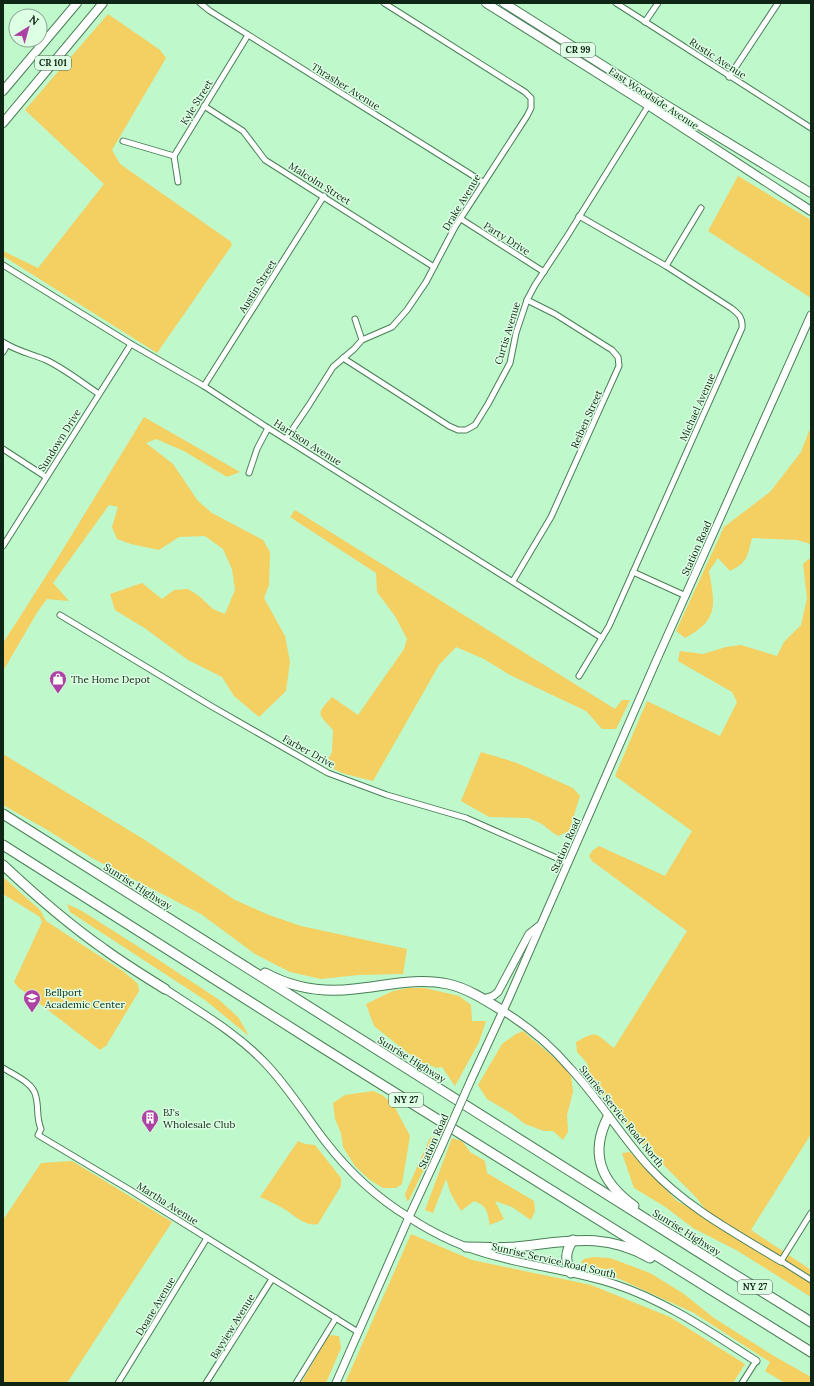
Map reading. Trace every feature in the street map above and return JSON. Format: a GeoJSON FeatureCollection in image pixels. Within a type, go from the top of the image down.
{"type":"FeatureCollection","features":[{"type":"Feature","properties":{"kind":"highway","name":"Sunrise Highway"},"geometry":{"type":"LineString","coordinates":[[3,814],[811,1322]]}},
{"type":"Feature","properties":{"kind":"highway","name":"NY 27"},"geometry":{"type":"LineString","coordinates":[[3,845],[309,1040],[811,1352]]}},
{"type":"Feature","properties":{"kind":"highway"},"geometry":{"type":"LineString","coordinates":[[3,865],[38,897],[104,950],[165,989]]}},
{"type":"Feature","properties":{"kind":"highway"},"geometry":{"type":"LineString","coordinates":[[215,948],[241,958],[278,980],[296,987],[325,991],[428,981],[448,984],[483,999],[503,1011]]}},
{"type":"Feature","properties":{"kind":"highway"},"geometry":{"type":"LineString","coordinates":[[608,1117],[600,1137],[598,1148],[600,1162],[606,1177],[617,1191],[630,1203],[700,1253]]}},
{"type":"Feature","properties":{"kind":"highway"},"geometry":{"type":"LineString","coordinates":[[571,1273],[567,1265],[566,1255],[573,1240]]}},
{"type":"Feature","properties":{"kind":"highway"},"geometry":{"type":"LineString","coordinates":[[466,1247],[502,1248],[573,1240],[606,1241],[648,1256],[669,1270],[711,1290]]}},
{"type":"Feature","properties":{"kind":"main road","name":"CR 101"},"geometry":{"type":"LineString","coordinates":[[3,91],[76,3]]}},
{"type":"Feature","properties":{"kind":"main road","name":"CR 101"},"geometry":{"type":"LineString","coordinates":[[3,123],[103,3]]}},
{"type":"Feature","properties":{"kind":"main road","name":"East Woodside Avenue"},"geometry":{"type":"LineString","coordinates":[[486,3],[648,105],[811,211]]}},
{"type":"Feature","properties":{"kind":"main road","name":"East Woodside Avenue"},"geometry":{"type":"LineString","coordinates":[[504,3],[653,97],[811,193]]}},
{"type":"Feature","properties":{"kind":"main road","name":"Station Road"},"geometry":{"type":"LineString","coordinates":[[336,1383],[408,1218],[503,1011],[811,315]]}},
{"type":"Feature","properties":{"kind":"main road"},"geometry":{"type":"LineString","coordinates":[[483,999],[493,996],[498,992],[529,934],[541,925]]}},
{"type":"Feature","properties":{"kind":"main road","name":"Sunrise Service Road South"},"geometry":{"type":"LineString","coordinates":[[165,989],[221,1026],[258,1056],[273,1072],[326,1143],[352,1172],[382,1199],[408,1218],[443,1237],[466,1247],[506,1259],[613,1283],[660,1303],[694,1321],[756,1361]]}},
{"type":"Feature","properties":{"kind":"main road","name":"Sunrise Service Road North"},"geometry":{"type":"LineString","coordinates":[[503,1011],[529,1029],[563,1059],[651,1169],[677,1194],[701,1212],[781,1261]]}},
{"type":"Feature","properties":{"kind":"street","name":"Thrasher Avenue"},"geometry":{"type":"LineString","coordinates":[[200,3],[248,35],[484,182]]}},
{"type":"Feature","properties":{"kind":"street","name":"Drake Avenue"},"geometry":{"type":"LineString","coordinates":[[286,439],[333,367],[362,340],[392,327],[407,310],[426,282],[455,227],[531,108],[531,98],[518,87],[384,3]]}},
{"type":"Feature","properties":{"kind":"street","name":"Rustic Avenue"},"geometry":{"type":"LineString","coordinates":[[616,3],[729,77],[811,128]]}},
{"type":"Feature","properties":{"kind":"street"},"geometry":{"type":"LineString","coordinates":[[645,22],[658,3]]}},
{"type":"Feature","properties":{"kind":"street"},"geometry":{"type":"LineString","coordinates":[[729,77],[778,3]]}},
{"type":"Feature","properties":{"kind":"street","name":"Kyle Street"},"geometry":{"type":"LineString","coordinates":[[174,156],[248,35]]}},
{"type":"Feature","properties":{"kind":"street","name":"Curtis Avenue"},"geometry":{"type":"LineString","coordinates":[[343,358],[442,422],[458,430],[466,430],[475,425],[510,364],[516,333],[527,300],[534,285],[544,272],[653,97]]}},
{"type":"Feature","properties":{"kind":"street","name":"Malcolm Street"},"geometry":{"type":"LineString","coordinates":[[204,106],[243,131],[265,160],[434,267]]}},
{"type":"Feature","properties":{"kind":"street"},"geometry":{"type":"LineString","coordinates":[[123,141],[174,156],[178,182]]}},
{"type":"Feature","properties":{"kind":"street","name":"Austin Street"},"geometry":{"type":"LineString","coordinates":[[204,386],[324,196]]}},
{"type":"Feature","properties":{"kind":"street"},"geometry":{"type":"LineString","coordinates":[[666,266],[701,208]]}},
{"type":"Feature","properties":{"kind":"street","name":"Michael Avenue"},"geometry":{"type":"LineString","coordinates":[[579,216],[666,266],[739,314],[743,321],[742,328],[610,626],[579,676]]}},
{"type":"Feature","properties":{"kind":"street","name":"Party Drive"},"geometry":{"type":"LineString","coordinates":[[461,219],[544,272]]}},
{"type":"Feature","properties":{"kind":"street","name":"Harrison Avenue"},"geometry":{"type":"LineString","coordinates":[[3,264],[131,344],[204,386],[268,428],[602,638]]}},
{"type":"Feature","properties":{"kind":"street","name":"Reiben Street"},"geometry":{"type":"LineString","coordinates":[[512,582],[551,517],[619,366],[618,357],[612,350],[556,314],[527,300]]}},
{"type":"Feature","properties":{"kind":"street"},"geometry":{"type":"LineString","coordinates":[[355,319],[362,340]]}},
{"type":"Feature","properties":{"kind":"street"},"geometry":{"type":"LineString","coordinates":[[3,352],[5,344],[45,360],[98,394]]}},
{"type":"Feature","properties":{"kind":"street","name":"Sundown Drive"},"geometry":{"type":"LineString","coordinates":[[3,546],[131,344]]}},
{"type":"Feature","properties":{"kind":"street"},"geometry":{"type":"LineString","coordinates":[[248,473],[257,449],[268,428]]}},
{"type":"Feature","properties":{"kind":"street"},"geometry":{"type":"LineString","coordinates":[[3,449],[46,477]]}},
{"type":"Feature","properties":{"kind":"street"},"geometry":{"type":"LineString","coordinates":[[633,572],[686,596]]}},
{"type":"Feature","properties":{"kind":"street","name":"Farber Drive"},"geometry":{"type":"LineString","coordinates":[[60,615],[211,706],[328,773],[387,795],[466,818],[568,863]]}},
{"type":"Feature","properties":{"kind":"street","name":"Martha Avenue"},"geometry":{"type":"LineString","coordinates":[[3,1068],[30,1086],[36,1095],[37,1120],[41,1129],[38,1135],[130,1190],[358,1332]]}},
{"type":"Feature","properties":{"kind":"street"},"geometry":{"type":"LineString","coordinates":[[781,1261],[809,1222],[811,1212]]}},
{"type":"Feature","properties":{"kind":"street","name":"Doane Avenue"},"geometry":{"type":"LineString","coordinates":[[118,1383],[207,1238]]}},
{"type":"Feature","properties":{"kind":"street","name":"Sunrise Service Road North"},"geometry":{"type":"LineString","coordinates":[[781,1261],[811,1280]]}},
{"type":"Feature","properties":{"kind":"street","name":"Bayview Avenue"},"geometry":{"type":"LineString","coordinates":[[206,1383],[272,1279]]}},
{"type":"Feature","properties":{"kind":"street"},"geometry":{"type":"LineString","coordinates":[[296,1383],[336,1318]]}},
{"type":"Feature","properties":{"kind":"street"},"geometry":{"type":"LineString","coordinates":[[742,1383],[756,1361]]}},
{"type":"Feature","properties":{"kind":"shaded area"},"geometry":{"type":"Polygon","coordinates":[[[108,14],[160,50],[166,58],[112,150],[120,164],[230,241],[232,245],[157,353],[3,256],[3,251],[38,268],[104,184],[25,110],[108,14]]]}},
{"type":"Feature","properties":{"kind":"shaded area"},"geometry":{"type":"Polygon","coordinates":[[[738,176],[811,220],[811,298],[708,231],[738,176]]]}},
{"type":"Feature","properties":{"kind":"shaded area"},"geometry":{"type":"Polygon","coordinates":[[[144,417],[240,472],[227,477],[184,451],[156,439],[146,443],[173,464],[198,501],[212,513],[263,540],[270,552],[269,585],[264,598],[285,636],[290,662],[286,691],[259,717],[234,696],[222,677],[188,660],[146,629],[115,610],[110,594],[142,583],[162,599],[174,590],[188,589],[199,596],[213,609],[225,614],[235,590],[232,569],[223,549],[205,536],[179,537],[159,550],[131,544],[117,539],[112,527],[118,507],[109,505],[53,583],[69,601],[47,599],[38,611],[3,671],[3,643],[57,559],[144,417]]]}},
{"type":"Feature","properties":{"kind":"shaded area"},"geometry":{"type":"Polygon","coordinates":[[[811,426],[811,546],[810,544],[797,540],[752,538],[744,562],[736,568],[730,571],[718,558],[709,571],[713,602],[709,618],[704,625],[685,638],[676,631],[724,527],[770,492],[801,452],[811,426]]]}},
{"type":"Feature","properties":{"kind":"shaded area"},"geometry":{"type":"Polygon","coordinates":[[[295,510],[615,709],[622,700],[630,700],[616,729],[602,729],[586,711],[510,675],[484,659],[456,647],[439,665],[373,781],[345,774],[325,765],[332,752],[333,730],[320,714],[323,707],[332,697],[358,715],[404,649],[407,639],[395,616],[377,592],[376,573],[290,517],[295,510]]]}},
{"type":"Feature","properties":{"kind":"shaded area"},"geometry":{"type":"Polygon","coordinates":[[[811,557],[811,1134],[751,1230],[811,1270],[811,1297],[738,1251],[693,1228],[664,1206],[634,1188],[622,1153],[630,1152],[677,1201],[716,1223],[695,1196],[635,1137],[592,1084],[587,1063],[577,1052],[576,1042],[593,1034],[600,1037],[614,1048],[687,931],[592,861],[589,856],[592,851],[599,846],[665,876],[692,831],[615,776],[647,701],[720,736],[737,702],[732,692],[678,661],[680,651],[703,654],[726,647],[741,645],[777,656],[784,642],[801,625],[807,598],[803,564],[811,557]]]}},
{"type":"Feature","properties":{"kind":"shaded area"},"geometry":{"type":"Polygon","coordinates":[[[481,752],[517,763],[573,788],[580,796],[569,831],[558,836],[542,824],[529,818],[489,817],[461,801],[481,752]]]}},
{"type":"Feature","properties":{"kind":"shaded area"},"geometry":{"type":"Polygon","coordinates":[[[3,754],[145,840],[235,900],[269,915],[301,926],[407,949],[403,974],[358,975],[321,979],[290,972],[255,954],[201,914],[92,858],[44,828],[3,805],[3,754]]]}},
{"type":"Feature","properties":{"kind":"shaded area"},"geometry":{"type":"Polygon","coordinates":[[[3,877],[40,910],[46,921],[124,972],[138,984],[139,991],[106,1046],[100,1050],[18,987],[14,982],[42,922],[40,917],[3,894],[3,877]]]}},
{"type":"Feature","properties":{"kind":"shaded area"},"geometry":{"type":"Polygon","coordinates":[[[67,904],[82,911],[218,999],[238,1017],[249,1036],[205,1000],[70,912],[67,904]]]}},
{"type":"Feature","properties":{"kind":"shaded area"},"geometry":{"type":"Polygon","coordinates":[[[408,988],[425,988],[459,996],[471,1005],[472,1021],[486,1021],[479,1042],[455,1086],[442,1067],[437,1068],[418,1061],[374,1026],[366,1004],[393,991],[408,988]]]}},
{"type":"Feature","properties":{"kind":"shaded area"},"geometry":{"type":"Polygon","coordinates":[[[523,1031],[558,1061],[571,1075],[573,1092],[567,1115],[568,1132],[563,1140],[553,1131],[544,1131],[525,1124],[511,1113],[487,1099],[478,1085],[502,1044],[523,1031]]]}},
{"type":"Feature","properties":{"kind":"shaded area"},"geometry":{"type":"Polygon","coordinates":[[[373,1091],[382,1095],[393,1104],[410,1136],[402,1184],[396,1188],[383,1188],[370,1180],[355,1166],[343,1147],[341,1133],[335,1119],[333,1103],[345,1095],[373,1091]]]}},
{"type":"Feature","properties":{"kind":"shaded area"},"geometry":{"type":"Polygon","coordinates":[[[434,1136],[437,1142],[409,1200],[407,1201],[405,1194],[430,1138],[434,1136]]]}},
{"type":"Feature","properties":{"kind":"shaded area"},"geometry":{"type":"Polygon","coordinates":[[[452,1138],[462,1141],[470,1152],[485,1161],[487,1173],[534,1201],[535,1211],[531,1220],[512,1207],[495,1201],[504,1219],[490,1225],[486,1210],[479,1203],[474,1201],[461,1211],[451,1194],[446,1179],[433,1213],[425,1210],[452,1138]]]}},
{"type":"Feature","properties":{"kind":"shaded area"},"geometry":{"type":"Polygon","coordinates":[[[298,1141],[305,1144],[315,1145],[341,1178],[341,1186],[318,1224],[314,1225],[297,1218],[283,1208],[260,1197],[298,1141]]]}},
{"type":"Feature","properties":{"kind":"shaded area"},"geometry":{"type":"Polygon","coordinates":[[[72,1161],[172,1222],[67,1383],[3,1383],[3,1220],[41,1163],[72,1161]]]}},
{"type":"Feature","properties":{"kind":"shaded area"},"geometry":{"type":"Polygon","coordinates":[[[411,1234],[472,1260],[591,1285],[670,1317],[745,1364],[733,1383],[345,1383],[411,1234]]]}},
{"type":"Feature","properties":{"kind":"shaded area"},"geometry":{"type":"Polygon","coordinates":[[[593,1257],[610,1258],[650,1273],[684,1294],[714,1318],[774,1356],[811,1377],[811,1383],[785,1383],[765,1371],[770,1362],[694,1313],[613,1276],[596,1273],[581,1262],[584,1259],[593,1257]]]}},
{"type":"Feature","properties":{"kind":"shaded area"},"geometry":{"type":"Polygon","coordinates":[[[329,1335],[339,1336],[341,1348],[326,1383],[301,1383],[329,1335]]]}},
{"type":"Feature","properties":{"kind":"place","name":"The Home Depot"},"geometry":{"type":"Point","coordinates":[58,694]}},
{"type":"Feature","properties":{"kind":"place","name":"Bellport Academic Center"},"geometry":{"type":"Point","coordinates":[32,1013]}},
{"type":"Feature","properties":{"kind":"place","name":"BJ's Wholesale Club"},"geometry":{"type":"Point","coordinates":[150,1133]}}]}
